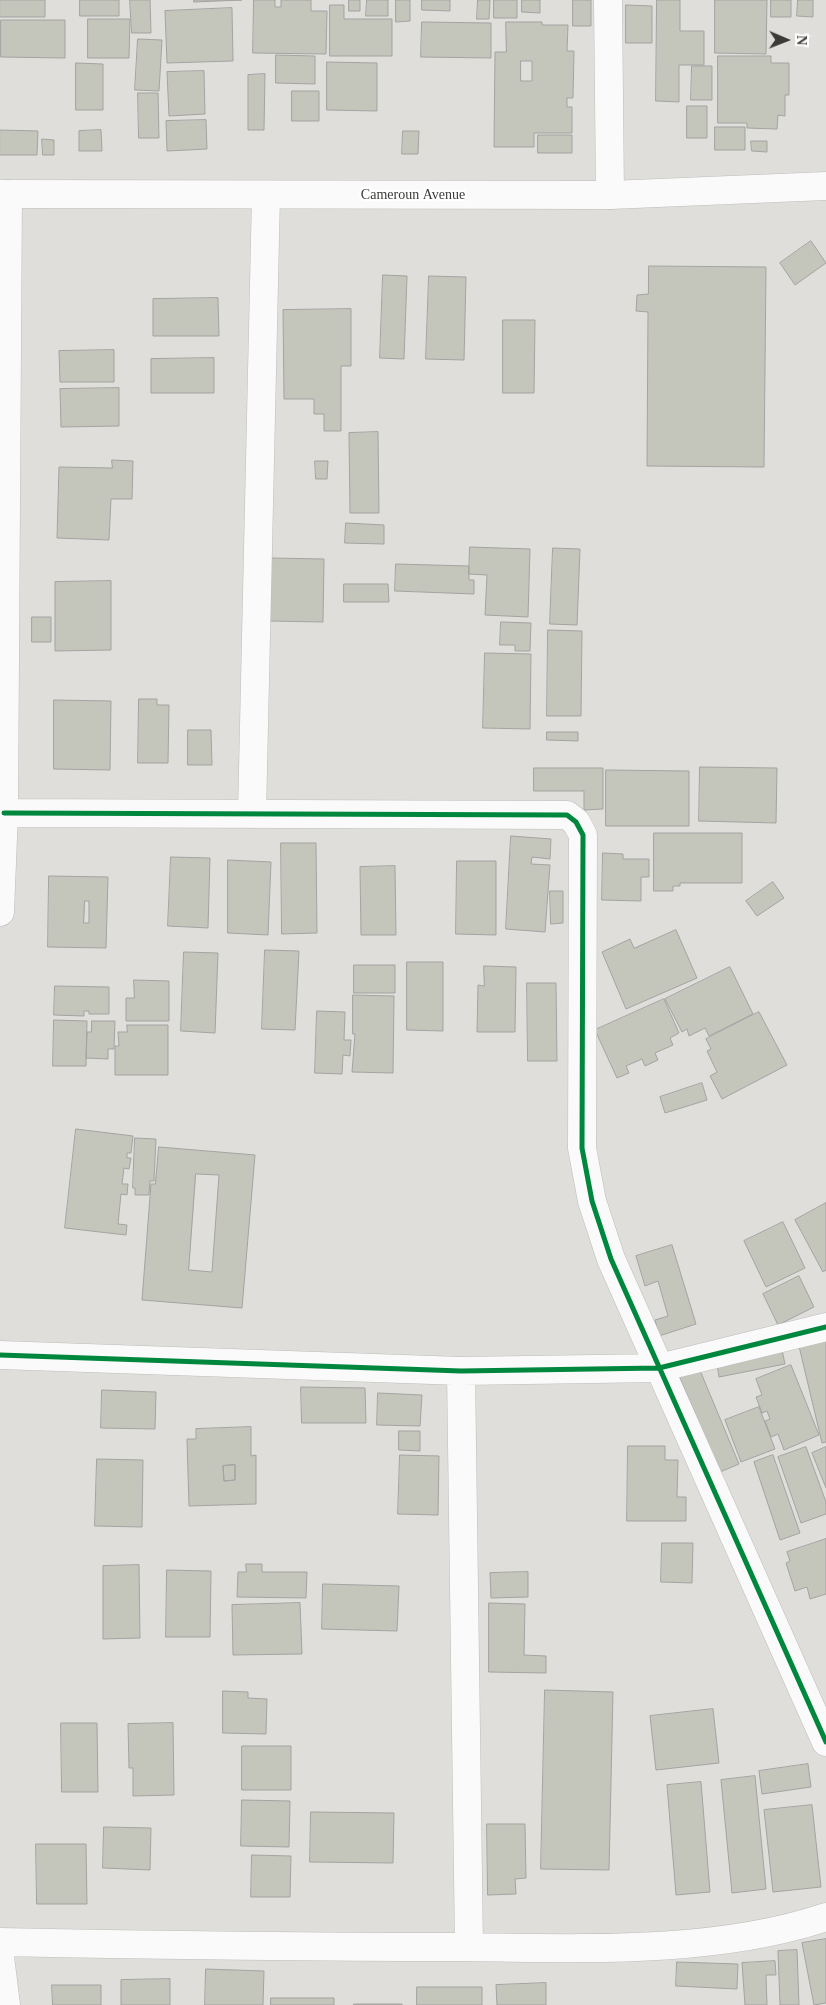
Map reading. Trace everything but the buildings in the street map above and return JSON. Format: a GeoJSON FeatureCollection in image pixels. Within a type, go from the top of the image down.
{"type":"FeatureCollection","features":[{"type":"Feature","properties":{"kind":"street"},"geometry":{"type":"LineString","coordinates":[[608,0],[610,195]]}},
{"type":"Feature","properties":{"kind":"street","name":"Cameroun Avenue"},"geometry":{"type":"LineString","coordinates":[[4,194],[610,195],[826,186]]}},
{"type":"Feature","properties":{"kind":"street"},"geometry":{"type":"LineString","coordinates":[[0,912],[4,813],[4,194]]}},
{"type":"Feature","properties":{"kind":"street"},"geometry":{"type":"LineString","coordinates":[[252,814],[266,195]]}},
{"type":"Feature","properties":{"kind":"street"},"geometry":{"type":"LineString","coordinates":[[4,813],[567,815],[576,822],[583,835],[582,1148],[592,1201],[611,1260],[826,1742]]}},
{"type":"Feature","properties":{"kind":"street"},"geometry":{"type":"LineString","coordinates":[[0,1355],[461,1371],[659,1368],[826,1327]]}},
{"type":"Feature","properties":{"kind":"street"},"geometry":{"type":"LineString","coordinates":[[461,1371],[469,1947]]}},
{"type":"Feature","properties":{"kind":"street"},"geometry":{"type":"LineString","coordinates":[[0,1942],[469,1947],[704,1943],[794,1928],[826,1917]]}},
{"type":"Feature","properties":{"kind":"street"},"geometry":{"type":"LineString","coordinates":[[0,1957],[6,2005]]}},
{"type":"Feature","properties":{"kind":"cycle path"},"geometry":{"type":"LineString","coordinates":[[4,813],[567,815],[576,822],[583,835],[582,1148],[592,1201],[611,1259],[826,1742]]}},
{"type":"Feature","properties":{"kind":"cycle path"},"geometry":{"type":"LineString","coordinates":[[0,1355],[461,1371],[659,1368],[826,1327]]}}]}
